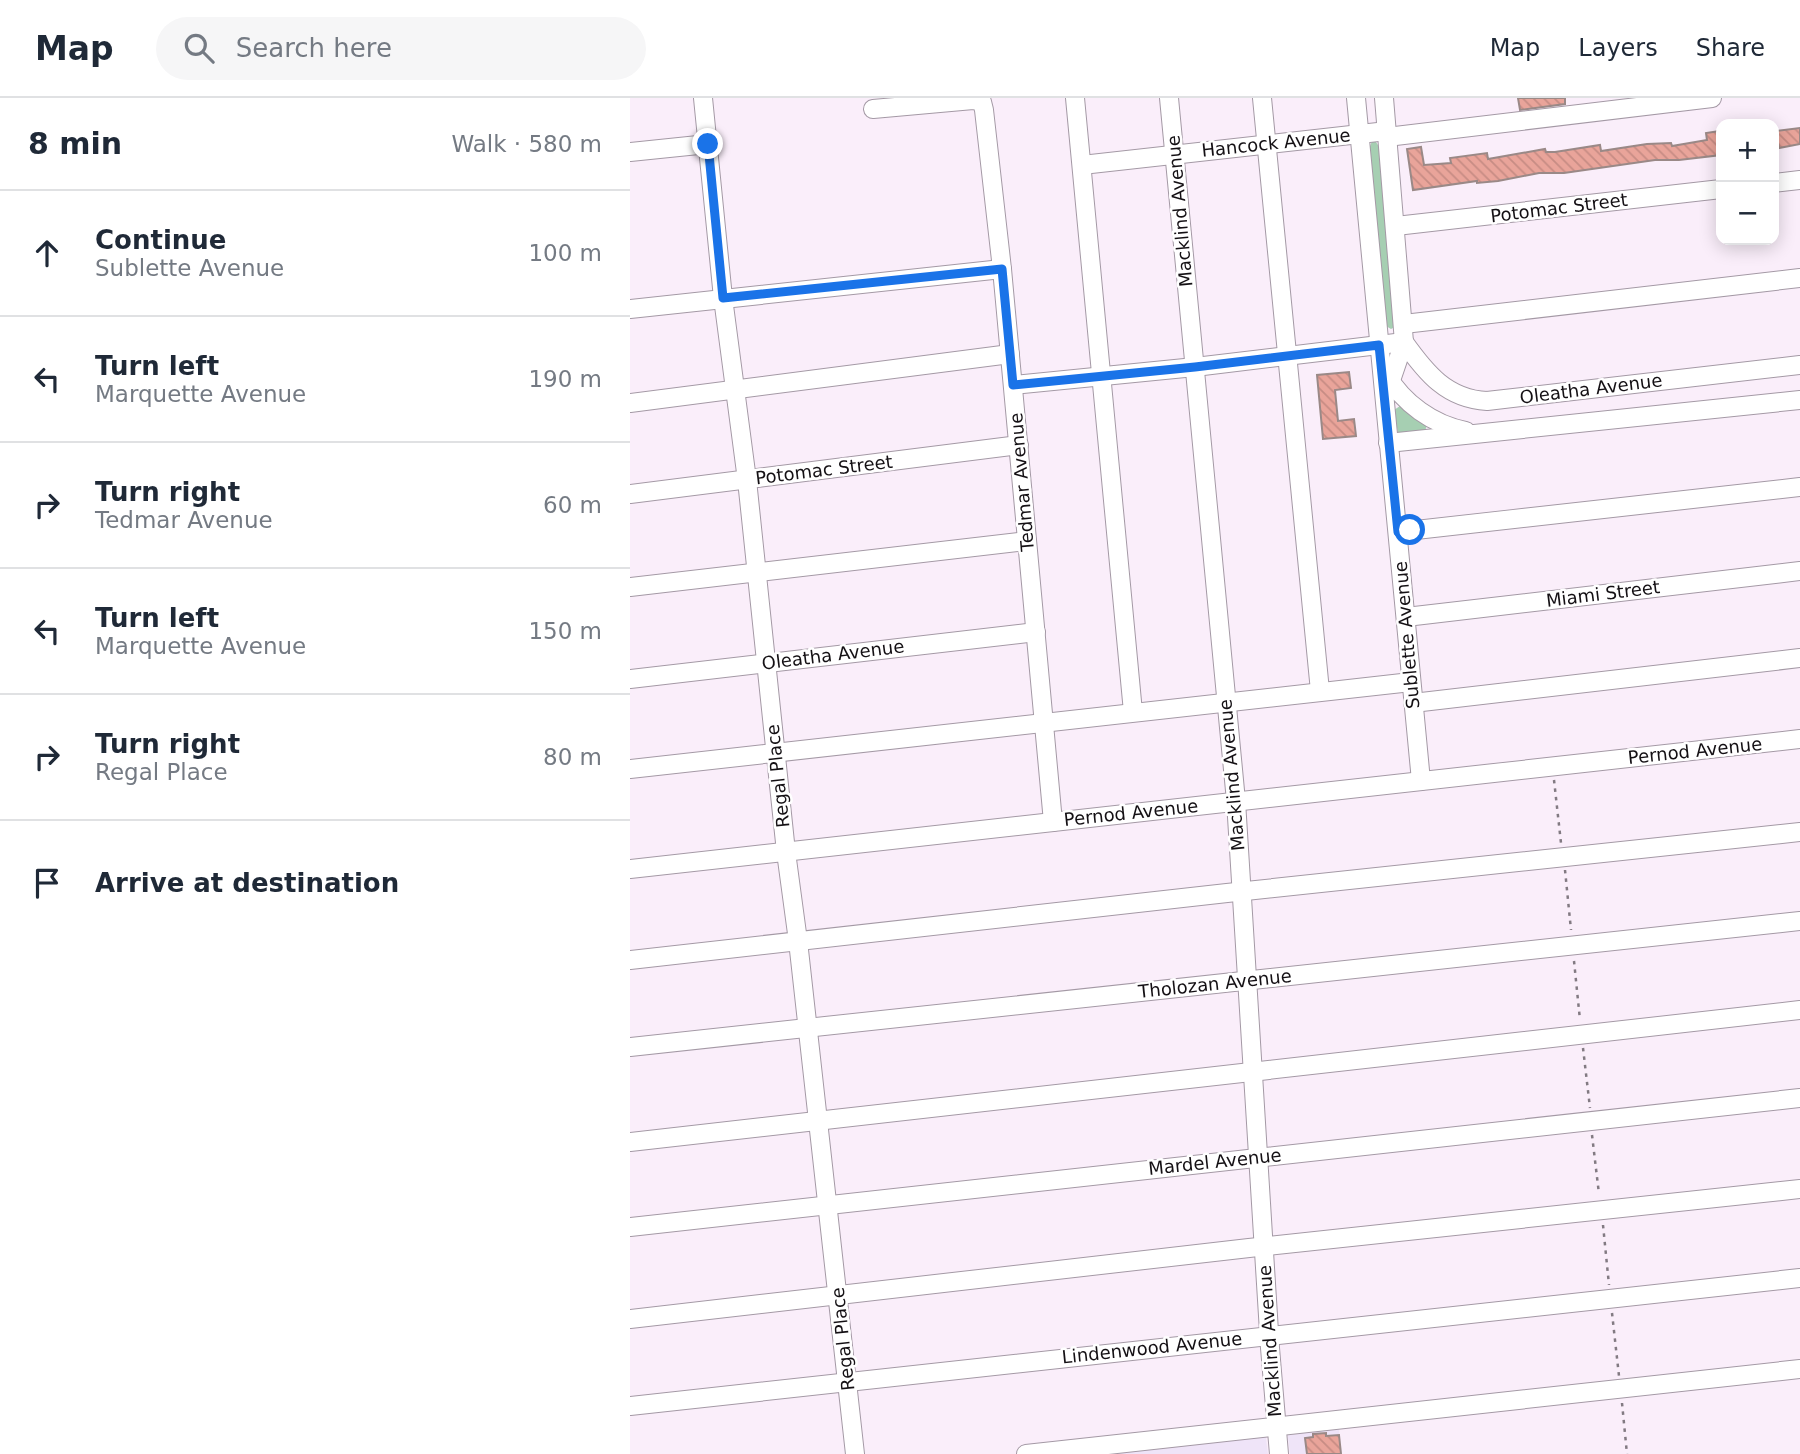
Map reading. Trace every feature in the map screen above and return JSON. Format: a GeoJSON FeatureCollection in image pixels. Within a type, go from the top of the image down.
{"type":"FeatureCollection","features":[{"type":"Feature","properties":{"kind":"street","name":"Regal Place"},"geometry":{"type":"LineString","coordinates":[[703,98],[723,298],[747,480],[786,852],[855,1454]]}},
{"type":"Feature","properties":{"kind":"street"},"geometry":{"type":"LineString","coordinates":[[1075,98],[1133,712]]}},
{"type":"Feature","properties":{"kind":"street","name":"Macklind Avenue"},"geometry":{"type":"LineString","coordinates":[[1169,98],[1236,801],[1279,1454]]}},
{"type":"Feature","properties":{"kind":"street"},"geometry":{"type":"LineString","coordinates":[[1262,98],[1320,691]]}},
{"type":"Feature","properties":{"kind":"street","name":"Sublette Avenue"},"geometry":{"type":"LineString","coordinates":[[1356,98],[1421,781]]}},
{"type":"Feature","properties":{"kind":"street","name":"Sublette Avenue"},"geometry":{"type":"LineString","coordinates":[[1384,98],[1404,324],[1404,342],[1390,381],[1385,405]]}},
{"type":"Feature","properties":{"kind":"street","name":"Hancock Avenue"},"geometry":{"type":"LineString","coordinates":[[1082,165],[1712,98]]}},
{"type":"Feature","properties":{"kind":"street","name":"Tedmar Avenue"},"geometry":{"type":"LineString","coordinates":[[873,109],[972,100],[982,102],[1002,269],[1053,822]]}},
{"type":"Feature","properties":{"kind":"street"},"geometry":{"type":"LineString","coordinates":[[630,152],[708,144]]}},
{"type":"Feature","properties":{"kind":"street"},"geometry":{"type":"LineString","coordinates":[[1779,182],[1800,180]]}},
{"type":"Feature","properties":{"kind":"street","name":"Potomac Street"},"geometry":{"type":"LineString","coordinates":[[1396,226],[1716,190]]}},
{"type":"Feature","properties":{"kind":"street"},"geometry":{"type":"LineString","coordinates":[[630,309],[1002,269]]}},
{"type":"Feature","properties":{"kind":"street"},"geometry":{"type":"LineString","coordinates":[[1404,324],[1800,278]]}},
{"type":"Feature","properties":{"kind":"street"},"geometry":{"type":"LineString","coordinates":[[1013,385],[1287,357],[1380,353],[1404,342]]}},
{"type":"Feature","properties":{"kind":"street","name":"Oleatha Avenue"},"geometry":{"type":"LineString","coordinates":[[1404,342],[1420,366],[1444,388],[1471,400],[1487,401],[1800,365]]}},
{"type":"Feature","properties":{"kind":"street","name":"Oleatha Avenue"},"geometry":{"type":"LineString","coordinates":[[1380,353],[1390,381],[1415,408],[1464,431],[1489,433]]}},
{"type":"Feature","properties":{"kind":"street"},"geometry":{"type":"LineString","coordinates":[[630,403],[1010,354]]}},
{"type":"Feature","properties":{"kind":"street","name":"Oleatha Avenue"},"geometry":{"type":"LineString","coordinates":[[1388,443],[1800,400]]}},
{"type":"Feature","properties":{"kind":"street","name":"Potomac Street"},"geometry":{"type":"LineString","coordinates":[[630,494],[1019,445]]}},
{"type":"Feature","properties":{"kind":"street"},"geometry":{"type":"LineString","coordinates":[[1398,532],[1800,487]]}},
{"type":"Feature","properties":{"kind":"street"},"geometry":{"type":"LineString","coordinates":[[630,587],[1027,541]]}},
{"type":"Feature","properties":{"kind":"street","name":"Miami Street"},"geometry":{"type":"LineString","coordinates":[[1406,617],[1800,571]]}},
{"type":"Feature","properties":{"kind":"street","name":"Oleatha Avenue"},"geometry":{"type":"LineString","coordinates":[[630,679],[1036,632]]}},
{"type":"Feature","properties":{"kind":"street"},"geometry":{"type":"LineString","coordinates":[[1413,703],[1800,658]]}},
{"type":"Feature","properties":{"kind":"street"},"geometry":{"type":"LineString","coordinates":[[630,769],[1411,682]]}},
{"type":"Feature","properties":{"kind":"street","name":"Pernod Avenue"},"geometry":{"type":"LineString","coordinates":[[630,869],[1800,739]]}},
{"type":"Feature","properties":{"kind":"street"},"geometry":{"type":"LineString","coordinates":[[630,960],[1800,832]]}},
{"type":"Feature","properties":{"kind":"street","name":"Tholozan Avenue"},"geometry":{"type":"LineString","coordinates":[[630,1047],[1800,921]]}},
{"type":"Feature","properties":{"kind":"street"},"geometry":{"type":"LineString","coordinates":[[630,1142],[1800,1010]]}},
{"type":"Feature","properties":{"kind":"street","name":"Mardel Avenue"},"geometry":{"type":"LineString","coordinates":[[630,1227],[1800,1098]]}},
{"type":"Feature","properties":{"kind":"street"},"geometry":{"type":"LineString","coordinates":[[630,1319],[1800,1189]]}},
{"type":"Feature","properties":{"kind":"street","name":"Lindenwood Avenue"},"geometry":{"type":"LineString","coordinates":[[630,1406],[1800,1278]]}},
{"type":"Feature","properties":{"kind":"street"},"geometry":{"type":"LineString","coordinates":[[1026,1454],[1800,1369]]}},
{"type":"Feature","properties":{"kind":"shaded area"},"geometry":{"type":"Polygon","coordinates":[[[1338,1423],[1342,1454],[1290,1454],[1287,1429],[1338,1423]]]}},
{"type":"Feature","properties":{"kind":"shaded area"},"geometry":{"type":"Polygon","coordinates":[[[1265,1431],[1268,1454],[1062,1454],[1265,1431]]]}},
{"type":"Feature","properties":{"kind":"green space"},"geometry":{"type":"Polygon","coordinates":[[[1372,141],[1380,148],[1395,327],[1391,329],[1386,326],[1369,149],[1372,141]]]}},
{"type":"Feature","properties":{"kind":"green space"},"geometry":{"type":"Polygon","coordinates":[[[1400,406],[1427,425],[1425,431],[1398,433],[1394,410],[1400,406]]]}},
{"type":"Feature","properties":{"kind":"building"},"geometry":{"type":"Polygon","coordinates":[[[1518,98],[1565,98],[1565,104],[1520,110],[1518,98]]]}},
{"type":"Feature","properties":{"kind":"building"},"geometry":{"type":"Polygon","coordinates":[[[1800,128],[1800,144],[1779,148],[1779,131],[1800,128]]]}},
{"type":"Feature","properties":{"kind":"building"},"geometry":{"type":"Polygon","coordinates":[[[1716,132],[1716,156],[1655,160],[1564,173],[1539,173],[1498,181],[1477,181],[1413,190],[1407,149],[1421,147],[1424,165],[1451,163],[1450,158],[1487,153],[1488,159],[1545,149],[1546,152],[1555,152],[1600,145],[1601,151],[1647,144],[1671,143],[1672,146],[1707,140],[1706,133],[1716,132]]]}},
{"type":"Feature","properties":{"kind":"building"},"geometry":{"type":"Polygon","coordinates":[[[1349,372],[1351,388],[1335,390],[1338,421],[1354,419],[1356,436],[1323,439],[1317,375],[1349,372]]]}},
{"type":"Feature","properties":{"kind":"building"},"geometry":{"type":"Polygon","coordinates":[[[1326,1433],[1326,1436],[1339,1435],[1341,1454],[1307,1454],[1305,1438],[1326,1433]]]}},
{"type":"Feature","properties":{"kind":"route"},"geometry":{"type":"LineString","coordinates":[[708,144],[723,298],[1002,269],[1013,385],[1379,345],[1398,532],[1410,530]]}}]}
